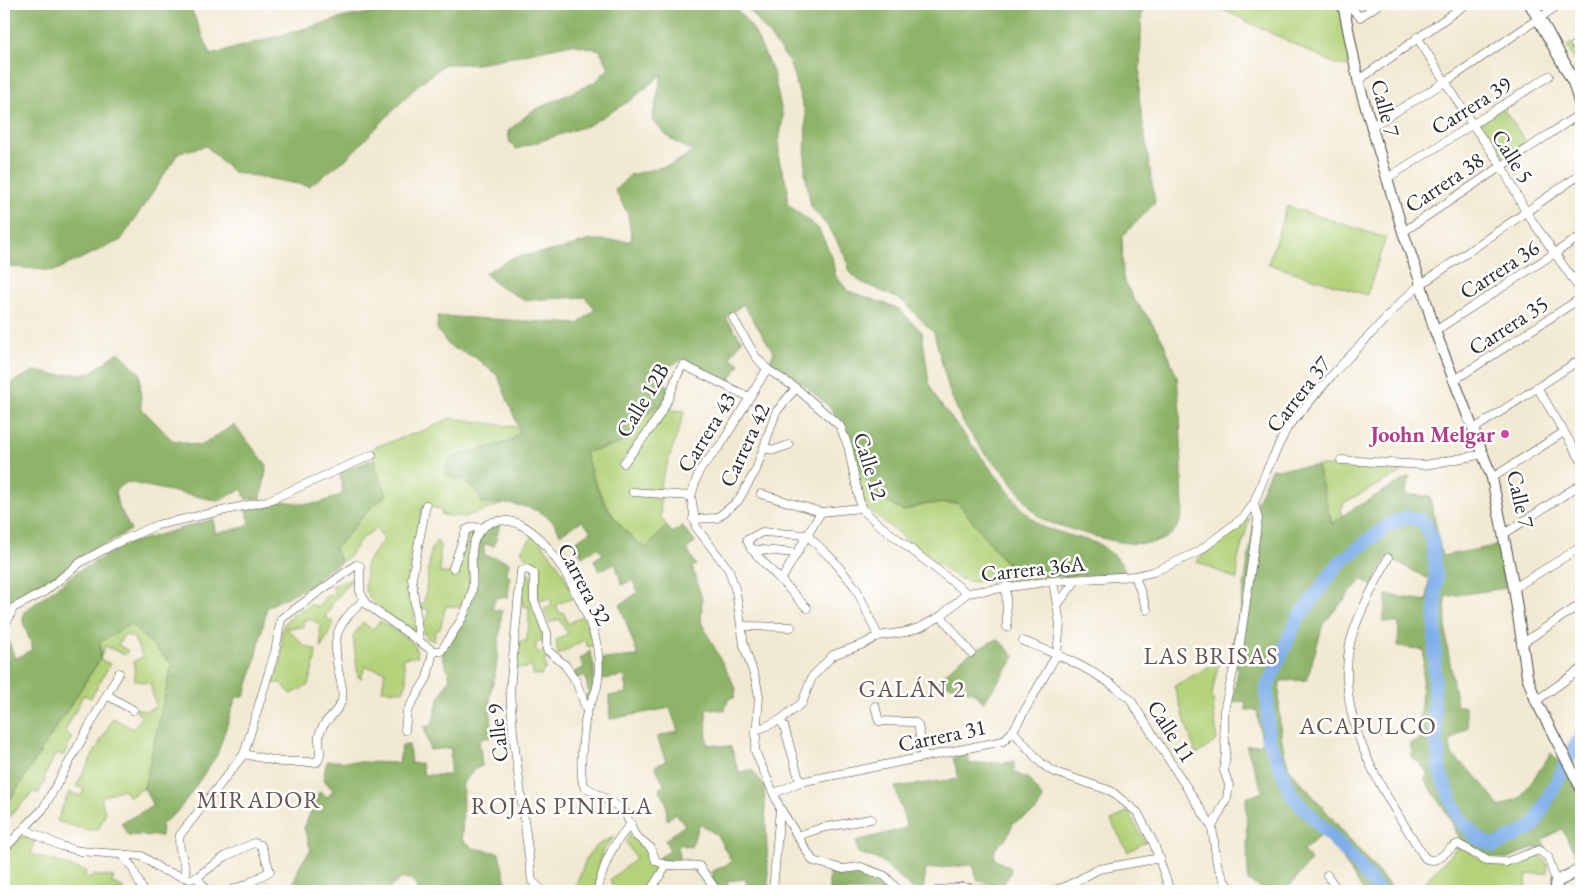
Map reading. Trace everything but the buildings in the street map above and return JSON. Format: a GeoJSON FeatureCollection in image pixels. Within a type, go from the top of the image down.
{"type":"FeatureCollection","features":[{"type":"Feature","properties":{"kind":"main road"},"geometry":{"type":"LineString","coordinates":[[1531,4],[1542,12],[1581,82]]}},
{"type":"Feature","properties":{"kind":"main road"},"geometry":{"type":"LineString","coordinates":[[1542,12],[1574,82],[1581,105]]}},
{"type":"Feature","properties":{"kind":"main road"},"geometry":{"type":"LineString","coordinates":[[1556,887],[1581,869]]}},
{"type":"Feature","properties":{"kind":"street","name":"Calle 7"},"geometry":{"type":"LineString","coordinates":[[1343,4],[1359,84],[1386,179],[1437,330],[1494,477],[1507,532],[1516,586],[1527,676],[1542,711],[1581,788]]}},
{"type":"Feature","properties":{"kind":"street"},"geometry":{"type":"LineString","coordinates":[[1347,4],[1360,17],[1380,4]]}},
{"type":"Feature","properties":{"kind":"street"},"geometry":{"type":"LineString","coordinates":[[1359,84],[1363,77],[1466,4]]}},
{"type":"Feature","properties":{"kind":"street"},"geometry":{"type":"LineString","coordinates":[[1372,126],[1445,82],[1542,12],[1560,4]]}},
{"type":"Feature","properties":{"kind":"street","name":"Calle 5"},"geometry":{"type":"LineString","coordinates":[[1417,37],[1472,124],[1501,165],[1526,212],[1581,291]]}},
{"type":"Feature","properties":{"kind":"street","name":"Carrera 39"},"geometry":{"type":"LineString","coordinates":[[1386,179],[1548,76]]}},
{"type":"Feature","properties":{"kind":"street","name":"Carrera 38"},"geometry":{"type":"LineString","coordinates":[[1403,232],[1581,112]]}},
{"type":"Feature","properties":{"kind":"street","name":"Carrera 37"},"geometry":{"type":"LineString","coordinates":[[1212,826],[1227,798],[1229,785],[1224,771],[1226,752],[1224,710],[1244,621],[1258,519],[1254,503],[1266,472],[1287,428],[1339,368],[1421,282],[1581,174]]}},
{"type":"Feature","properties":{"kind":"street","name":"Carrera 36"},"geometry":{"type":"LineString","coordinates":[[1437,330],[1581,236]]}},
{"type":"Feature","properties":{"kind":"street","name":"Carrera 35"},"geometry":{"type":"LineString","coordinates":[[1456,380],[1581,298]]}},
{"type":"Feature","properties":{"kind":"street","name":"Calle 12"},"geometry":{"type":"LineString","coordinates":[[733,318],[756,357],[767,369],[796,388],[840,426],[848,446],[861,508],[877,523],[967,593]]}},
{"type":"Feature","properties":{"kind":"street"},"geometry":{"type":"LineString","coordinates":[[1476,428],[1581,360]]}},
{"type":"Feature","properties":{"kind":"street","name":"Calle 12B"},"geometry":{"type":"LineString","coordinates":[[624,463],[650,429],[668,400],[676,375],[683,365],[749,397]]}},
{"type":"Feature","properties":{"kind":"street","name":"Carrera 43"},"geometry":{"type":"LineString","coordinates":[[693,519],[691,496],[699,472],[722,443],[767,369]]}},
{"type":"Feature","properties":{"kind":"street"},"geometry":{"type":"LineString","coordinates":[[1537,387],[1581,460]]}},
{"type":"Feature","properties":{"kind":"street","name":"Carrera 42"},"geometry":{"type":"LineString","coordinates":[[693,519],[717,518],[738,502],[756,470],[776,412],[796,388]]}},
{"type":"Feature","properties":{"kind":"street","name":"Calle 7"},"geometry":{"type":"LineString","coordinates":[[1476,428],[1494,477]]}},
{"type":"Feature","properties":{"kind":"street"},"geometry":{"type":"LineString","coordinates":[[1494,477],[1564,432]]}},
{"type":"Feature","properties":{"kind":"street"},"geometry":{"type":"LineString","coordinates":[[764,448],[774,450],[789,445]]}},
{"type":"Feature","properties":{"kind":"street"},"geometry":{"type":"LineString","coordinates":[[1341,460],[1425,465],[1484,454]]}},
{"type":"Feature","properties":{"kind":"street"},"geometry":{"type":"LineString","coordinates":[[4,629],[13,608],[44,592],[81,562],[114,544],[157,525],[266,501],[372,455]]}},
{"type":"Feature","properties":{"kind":"street"},"geometry":{"type":"LineString","coordinates":[[1507,532],[1581,484]]}},
{"type":"Feature","properties":{"kind":"street"},"geometry":{"type":"LineString","coordinates":[[633,492],[691,496]]}},
{"type":"Feature","properties":{"kind":"street"},"geometry":{"type":"LineString","coordinates":[[761,494],[821,512],[861,508]]}},
{"type":"Feature","properties":{"kind":"street","name":"Carrera 36A"},"geometry":{"type":"LineString","coordinates":[[755,731],[780,720],[802,704],[812,677],[821,664],[833,655],[864,644],[878,636],[906,632],[941,616],[967,593],[1006,586],[1135,576],[1154,572],[1198,552],[1244,517],[1254,503]]}},
{"type":"Feature","properties":{"kind":"street"},"geometry":{"type":"LineString","coordinates":[[419,640],[412,578],[426,505]]}},
{"type":"Feature","properties":{"kind":"street"},"geometry":{"type":"LineString","coordinates":[[781,580],[821,512]]}},
{"type":"Feature","properties":{"kind":"street"},"geometry":{"type":"LineString","coordinates":[[693,519],[696,527],[729,570],[742,626],[744,645],[759,696],[755,752],[775,793],[780,808],[813,861],[843,869],[861,867],[885,876],[899,891]]}},
{"type":"Feature","properties":{"kind":"street","name":"Carrera 32"},"geometry":{"type":"LineString","coordinates":[[453,568],[466,530],[473,527],[483,528],[489,523],[498,520],[520,524],[535,532],[558,560],[595,638],[597,686],[587,713],[580,779],[584,786],[624,810],[635,835],[651,848],[656,861],[666,866]]}},
{"type":"Feature","properties":{"kind":"street"},"geometry":{"type":"LineString","coordinates":[[185,877],[187,870],[178,844],[180,835],[244,754],[275,652],[281,619],[356,565],[360,566],[361,569],[360,591],[364,600],[381,616],[433,651],[441,651],[459,625],[472,592],[472,544],[483,528]]}},
{"type":"Feature","properties":{"kind":"street"},"geometry":{"type":"LineString","coordinates":[[807,608],[752,549],[747,540],[762,532],[808,535],[834,561],[856,588],[878,636]]}},
{"type":"Feature","properties":{"kind":"street"},"geometry":{"type":"LineString","coordinates":[[1516,586],[1581,547]]}},
{"type":"Feature","properties":{"kind":"street"},"geometry":{"type":"LineString","coordinates":[[752,549],[796,553]]}},
{"type":"Feature","properties":{"kind":"street"},"geometry":{"type":"LineString","coordinates":[[1388,558],[1361,616],[1349,648],[1347,688],[1355,724],[1368,761],[1402,821],[1426,858],[1431,861],[1436,860],[1458,844],[1488,861],[1506,862],[1539,850],[1548,857],[1556,887]]}},
{"type":"Feature","properties":{"kind":"street","name":"Calle 9"},"geometry":{"type":"LineString","coordinates":[[543,891],[532,881],[513,733],[510,690],[521,572],[526,569],[534,573],[534,600],[547,633],[546,650],[565,665],[576,681],[585,702],[587,713]]}},
{"type":"Feature","properties":{"kind":"street"},"geometry":{"type":"LineString","coordinates":[[1135,576],[1147,610]]}},
{"type":"Feature","properties":{"kind":"street"},"geometry":{"type":"LineString","coordinates":[[1058,604],[1076,580]]}},
{"type":"Feature","properties":{"kind":"street","name":"Carrera 31"},"geometry":{"type":"LineString","coordinates":[[775,793],[800,782],[1003,741],[1013,731],[1057,654],[1060,624],[1053,581]]}},
{"type":"Feature","properties":{"kind":"street"},"geometry":{"type":"LineString","coordinates":[[1006,586],[1007,627]]}},
{"type":"Feature","properties":{"kind":"street"},"geometry":{"type":"LineString","coordinates":[[244,754],[281,762],[317,762],[320,758],[320,736],[324,723],[341,703],[343,693],[335,652],[338,633],[344,618],[364,600]]}},
{"type":"Feature","properties":{"kind":"street"},"geometry":{"type":"LineString","coordinates":[[1523,643],[1581,604]]}},
{"type":"Feature","properties":{"kind":"street"},"geometry":{"type":"LineString","coordinates":[[941,616],[971,653]]}},
{"type":"Feature","properties":{"kind":"street"},"geometry":{"type":"LineString","coordinates":[[742,626],[790,627]]}},
{"type":"Feature","properties":{"kind":"street","name":"Calle 11"},"geometry":{"type":"LineString","coordinates":[[1023,641],[1057,654],[1117,687],[1130,699],[1212,826],[1217,864],[1225,882],[1234,891]]}},
{"type":"Feature","properties":{"kind":"street"},"geometry":{"type":"LineString","coordinates":[[405,730],[407,711],[427,678],[433,651]]}},
{"type":"Feature","properties":{"kind":"street"},"geometry":{"type":"LineString","coordinates":[[1538,700],[1581,670]]}},
{"type":"Feature","properties":{"kind":"street"},"geometry":{"type":"LineString","coordinates":[[4,849],[43,808],[119,673]]}},
{"type":"Feature","properties":{"kind":"street"},"geometry":{"type":"LineString","coordinates":[[108,695],[133,710]]}},
{"type":"Feature","properties":{"kind":"street"},"geometry":{"type":"LineString","coordinates":[[875,706],[878,721],[914,722],[918,725],[924,757]]}},
{"type":"Feature","properties":{"kind":"street"},"geometry":{"type":"LineString","coordinates":[[780,720],[784,726],[800,782]]}},
{"type":"Feature","properties":{"kind":"street"},"geometry":{"type":"LineString","coordinates":[[1013,731],[1041,763],[1052,771],[1096,785],[1125,802],[1138,813],[1160,858],[1170,891]]}},
{"type":"Feature","properties":{"kind":"street"},"geometry":{"type":"LineString","coordinates":[[773,891],[777,824],[780,808]]}},
{"type":"Feature","properties":{"kind":"street"},"geometry":{"type":"LineString","coordinates":[[797,836],[821,828],[871,818]]}},
{"type":"Feature","properties":{"kind":"street"},"geometry":{"type":"LineString","coordinates":[[598,888],[607,856],[618,838],[631,824]]}},
{"type":"Feature","properties":{"kind":"street"},"geometry":{"type":"LineString","coordinates":[[834,826],[834,835]]}},
{"type":"Feature","properties":{"kind":"street"},"geometry":{"type":"LineString","coordinates":[[24,829],[70,849],[142,856],[162,870],[185,877],[197,877],[226,856],[254,843],[262,845],[270,871],[248,884],[229,891]]}},
{"type":"Feature","properties":{"kind":"street"},"geometry":{"type":"LineString","coordinates":[[121,854],[132,867],[143,891]]}},
{"type":"Feature","properties":{"kind":"street"},"geometry":{"type":"LineString","coordinates":[[1050,891],[1065,887],[1100,869],[1160,858]]}},
{"type":"Feature","properties":{"kind":"street"},"geometry":{"type":"LineString","coordinates":[[650,891],[666,866],[681,864],[699,866],[717,891]]}},
{"type":"Feature","properties":{"kind":"street"},"geometry":{"type":"LineString","coordinates":[[1327,875],[1338,891]]}},
{"type":"Feature","properties":{"kind":"street"},"geometry":{"type":"LineString","coordinates":[[197,877],[207,891]]}},
{"type":"Feature","properties":{"kind":"street"},"geometry":{"type":"LineString","coordinates":[[936,891],[962,887],[993,891]]}},
{"type":"Feature","properties":{"kind":"green space"},"geometry":{"type":"Polygon","coordinates":[[[4,4],[189,4],[211,55],[346,17],[376,12],[380,4],[732,4],[753,29],[773,72],[783,117],[779,141],[779,160],[788,189],[787,204],[818,228],[832,257],[835,275],[848,291],[898,308],[922,332],[929,383],[937,400],[1023,510],[1042,527],[1099,544],[1116,557],[1125,569],[1123,573],[1052,577],[1005,562],[958,503],[925,504],[903,511],[881,499],[865,478],[857,453],[831,408],[797,379],[768,364],[774,353],[743,304],[726,318],[742,340],[730,357],[740,364],[729,381],[683,359],[671,365],[664,384],[669,386],[664,403],[654,408],[641,420],[633,436],[616,445],[585,452],[594,480],[606,506],[614,518],[634,539],[646,548],[667,526],[672,533],[682,526],[695,542],[687,549],[696,565],[692,567],[702,599],[701,622],[736,689],[734,698],[729,698],[725,710],[706,709],[707,744],[731,747],[739,772],[752,770],[764,785],[769,891],[747,889],[746,879],[727,881],[728,891],[716,886],[711,872],[732,862],[717,835],[700,824],[691,847],[678,844],[679,860],[666,862],[658,858],[670,851],[665,840],[685,825],[676,813],[667,820],[666,801],[659,789],[664,784],[655,766],[666,761],[657,737],[678,731],[670,708],[610,719],[609,696],[627,693],[625,676],[602,679],[602,659],[638,656],[620,605],[638,592],[632,580],[622,585],[615,563],[599,571],[594,560],[603,554],[597,548],[582,557],[575,542],[591,531],[582,521],[560,534],[555,524],[538,511],[516,505],[482,503],[471,487],[462,481],[444,474],[450,458],[511,441],[520,431],[498,376],[476,358],[449,346],[437,329],[438,316],[578,324],[595,309],[585,297],[524,300],[496,284],[485,273],[512,258],[562,249],[590,240],[632,241],[628,214],[615,190],[630,175],[670,165],[693,152],[669,138],[652,120],[662,74],[631,100],[589,125],[516,149],[510,143],[508,131],[532,111],[595,82],[609,68],[600,50],[571,44],[477,64],[445,64],[419,84],[346,159],[309,186],[233,172],[206,146],[179,152],[121,240],[54,271],[4,266],[4,4]]]}},
{"type":"Feature","properties":{"kind":"green space"},"geometry":{"type":"Polygon","coordinates":[[[745,4],[1148,4],[1142,8],[1139,97],[1155,203],[1122,237],[1123,278],[1133,298],[1163,341],[1177,377],[1183,510],[1176,529],[1163,539],[1145,543],[1124,543],[1045,521],[1034,512],[1003,471],[985,454],[962,421],[949,390],[934,333],[903,301],[859,281],[850,272],[845,256],[830,229],[811,207],[805,172],[806,115],[789,61],[745,4]]]}},
{"type":"Feature","properties":{"kind":"green space"},"geometry":{"type":"Polygon","coordinates":[[[1211,4],[1343,4],[1353,67],[1335,64],[1211,4]]]}},
{"type":"Feature","properties":{"kind":"green space"},"geometry":{"type":"Polygon","coordinates":[[[1572,43],[1576,49],[1581,46],[1581,73],[1567,46],[1572,43]]]}},
{"type":"Feature","properties":{"kind":"green space"},"geometry":{"type":"Polygon","coordinates":[[[1503,108],[1527,143],[1501,159],[1478,125],[1503,108]]]}},
{"type":"Feature","properties":{"kind":"green space"},"geometry":{"type":"Polygon","coordinates":[[[1287,206],[1386,238],[1367,295],[1268,264],[1287,206]]]}},
{"type":"Feature","properties":{"kind":"green space"},"geometry":{"type":"Polygon","coordinates":[[[119,352],[140,373],[141,408],[172,440],[200,446],[234,425],[267,465],[261,498],[246,499],[242,489],[219,501],[127,482],[115,490],[117,503],[131,530],[76,560],[43,586],[9,601],[4,614],[4,387],[34,371],[55,375],[90,373],[119,352]]]}},
{"type":"Feature","properties":{"kind":"green space"},"geometry":{"type":"Polygon","coordinates":[[[678,385],[671,410],[685,411],[660,485],[661,517],[667,526],[646,549],[624,529],[607,506],[594,480],[585,452],[616,445],[633,436],[641,420],[654,408],[664,403],[620,463],[625,468],[660,418],[678,385]]]}},
{"type":"Feature","properties":{"kind":"green space"},"geometry":{"type":"Polygon","coordinates":[[[451,418],[516,427],[520,431],[511,441],[444,473],[471,487],[482,503],[509,502],[464,517],[442,515],[440,509],[431,507],[426,502],[423,506],[408,578],[417,632],[385,614],[370,599],[365,590],[366,563],[384,539],[376,528],[360,540],[349,557],[341,562],[334,549],[371,507],[387,495],[377,472],[372,448],[422,431],[451,418]]]}},
{"type":"Feature","properties":{"kind":"green space"},"geometry":{"type":"Polygon","coordinates":[[[849,439],[857,453],[865,478],[903,511],[927,504],[961,503],[1005,562],[1052,577],[971,582],[958,578],[864,506],[849,439]]]}},
{"type":"Feature","properties":{"kind":"green space"},"geometry":{"type":"Polygon","coordinates":[[[374,459],[377,472],[387,495],[371,507],[335,549],[341,562],[323,574],[313,584],[267,607],[255,663],[244,697],[236,697],[217,755],[179,810],[162,824],[161,836],[128,835],[121,823],[153,806],[144,788],[172,664],[130,624],[100,642],[100,659],[9,801],[4,804],[4,635],[6,634],[15,659],[33,649],[23,622],[24,612],[77,572],[127,544],[214,519],[215,533],[246,527],[250,522],[246,511],[283,501],[301,504],[320,503],[343,494],[340,472],[374,459]]]}},
{"type":"Feature","properties":{"kind":"green space"},"geometry":{"type":"Polygon","coordinates":[[[1317,466],[1405,467],[1406,470],[1345,502],[1340,510],[1343,516],[1332,525],[1317,466]]]}},
{"type":"Feature","properties":{"kind":"green space"},"geometry":{"type":"Polygon","coordinates":[[[1317,466],[1332,524],[1351,510],[1410,476],[1405,495],[1430,496],[1442,556],[1500,545],[1505,588],[1445,597],[1447,645],[1457,706],[1465,706],[1468,727],[1450,741],[1452,755],[1477,777],[1500,807],[1521,797],[1551,753],[1571,777],[1581,798],[1581,860],[1579,861],[1562,829],[1542,840],[1547,849],[1532,848],[1509,858],[1488,858],[1462,843],[1447,813],[1424,779],[1429,775],[1419,762],[1413,759],[1410,743],[1419,741],[1424,650],[1398,646],[1399,623],[1383,622],[1387,595],[1427,601],[1429,579],[1387,557],[1372,586],[1362,579],[1323,624],[1307,680],[1280,681],[1279,714],[1281,736],[1289,768],[1394,891],[1363,891],[1337,849],[1322,834],[1303,851],[1311,860],[1286,891],[1266,891],[1248,881],[1246,798],[1263,792],[1246,746],[1262,744],[1257,710],[1246,710],[1245,701],[1233,702],[1238,667],[1227,665],[1240,614],[1257,502],[1271,469],[1317,466]]]}},
{"type":"Feature","properties":{"kind":"green space"},"geometry":{"type":"Polygon","coordinates":[[[1250,517],[1238,559],[1237,580],[1196,561],[1250,517]]]}},
{"type":"Feature","properties":{"kind":"green space"},"geometry":{"type":"Polygon","coordinates":[[[492,524],[500,524],[494,546],[484,544],[484,555],[509,563],[507,573],[510,576],[508,598],[496,597],[492,609],[502,611],[496,669],[490,695],[492,737],[479,739],[482,766],[475,769],[463,783],[462,839],[473,848],[499,853],[508,891],[416,891],[418,889],[411,879],[401,879],[386,891],[291,891],[301,863],[311,850],[304,828],[319,792],[328,797],[333,790],[323,779],[327,761],[399,763],[402,745],[409,745],[411,764],[421,763],[424,775],[450,775],[451,748],[430,750],[424,727],[432,725],[439,698],[450,678],[442,654],[464,620],[476,544],[481,533],[492,524]]]}},
{"type":"Feature","properties":{"kind":"green space"},"geometry":{"type":"Polygon","coordinates":[[[470,529],[474,531],[469,545],[469,591],[461,607],[446,606],[440,629],[435,631],[434,641],[430,640],[425,635],[419,619],[427,620],[429,610],[420,608],[419,604],[424,604],[431,550],[437,541],[440,546],[440,573],[454,573],[459,552],[470,529]]]}},
{"type":"Feature","properties":{"kind":"green space"},"geometry":{"type":"Polygon","coordinates":[[[534,535],[558,565],[570,590],[572,599],[556,604],[559,613],[563,612],[568,624],[582,616],[594,639],[594,645],[588,647],[584,640],[558,655],[556,640],[568,634],[559,619],[549,623],[544,609],[552,606],[550,598],[540,601],[533,568],[521,550],[534,535]]]}},
{"type":"Feature","properties":{"kind":"green space"},"geometry":{"type":"Polygon","coordinates":[[[530,573],[543,642],[536,642],[536,652],[547,651],[552,658],[544,660],[546,669],[543,670],[542,675],[533,675],[532,667],[516,669],[520,641],[527,641],[527,631],[529,628],[529,607],[522,606],[522,574],[530,573]]]}},
{"type":"Feature","properties":{"kind":"green space"},"geometry":{"type":"Polygon","coordinates":[[[352,579],[336,598],[325,617],[334,623],[321,648],[320,626],[313,620],[303,620],[303,627],[286,628],[305,646],[316,650],[308,685],[291,694],[281,683],[270,683],[270,675],[280,666],[282,631],[286,621],[310,605],[318,606],[326,596],[335,595],[332,586],[352,579]]]}},
{"type":"Feature","properties":{"kind":"green space"},"geometry":{"type":"Polygon","coordinates":[[[380,621],[414,643],[418,656],[403,658],[407,683],[403,691],[382,690],[385,671],[365,667],[361,679],[358,677],[353,636],[363,622],[372,630],[380,621]]]}},
{"type":"Feature","properties":{"kind":"green space"},"geometry":{"type":"Polygon","coordinates":[[[130,624],[172,664],[144,788],[129,797],[123,789],[101,797],[105,814],[98,830],[87,830],[57,821],[69,792],[81,796],[84,789],[76,786],[113,718],[133,729],[142,716],[137,713],[136,708],[145,711],[156,707],[150,683],[135,681],[134,661],[143,657],[133,637],[124,635],[118,644],[128,651],[125,655],[105,646],[100,659],[100,642],[130,624]]]}},
{"type":"Feature","properties":{"kind":"green space"},"geometry":{"type":"Polygon","coordinates":[[[998,639],[1015,657],[984,702],[973,692],[938,682],[965,656],[998,639]]]}},
{"type":"Feature","properties":{"kind":"green space"},"geometry":{"type":"Polygon","coordinates":[[[590,651],[594,666],[594,679],[587,708],[584,695],[589,694],[585,675],[576,679],[574,672],[584,668],[580,659],[590,651]]]}},
{"type":"Feature","properties":{"kind":"green space"},"geometry":{"type":"Polygon","coordinates":[[[100,659],[110,664],[91,698],[83,695],[65,732],[72,737],[64,755],[56,754],[44,777],[46,779],[38,794],[34,791],[4,822],[4,804],[9,801],[100,659]]]}},
{"type":"Feature","properties":{"kind":"green space"},"geometry":{"type":"Polygon","coordinates":[[[1219,661],[1212,693],[1217,740],[1196,755],[1174,686],[1219,661]]]}},
{"type":"Feature","properties":{"kind":"green space"},"geometry":{"type":"Polygon","coordinates":[[[969,753],[969,764],[1014,762],[1014,772],[1030,780],[1043,799],[1036,811],[1013,823],[1007,837],[995,849],[994,859],[1011,868],[1010,874],[1002,886],[978,881],[973,865],[926,869],[923,891],[914,891],[880,860],[858,853],[856,841],[907,828],[895,787],[959,779],[953,758],[969,753]]]}},
{"type":"Feature","properties":{"kind":"green space"},"geometry":{"type":"Polygon","coordinates":[[[1128,811],[1145,842],[1128,852],[1111,821],[1128,811]]]}},
{"type":"Feature","properties":{"kind":"green space"},"geometry":{"type":"Polygon","coordinates":[[[631,832],[647,850],[650,862],[656,871],[644,891],[615,891],[610,880],[636,858],[626,842],[631,832]]]}},
{"type":"Feature","properties":{"kind":"green space"},"geometry":{"type":"Polygon","coordinates":[[[21,837],[35,837],[31,854],[86,871],[85,877],[91,879],[93,875],[114,877],[112,883],[122,887],[124,891],[4,891],[4,855],[21,837]]]}},
{"type":"Feature","properties":{"kind":"green space"},"geometry":{"type":"Polygon","coordinates":[[[614,837],[602,852],[595,891],[576,891],[574,887],[590,852],[603,842],[614,837]]]}},
{"type":"Feature","properties":{"kind":"green space"},"geometry":{"type":"Polygon","coordinates":[[[1462,848],[1487,863],[1507,866],[1538,853],[1546,862],[1547,873],[1526,875],[1527,891],[1416,891],[1456,849],[1462,848]]]}},
{"type":"Feature","properties":{"kind":"green space"},"geometry":{"type":"Polygon","coordinates":[[[829,868],[858,870],[884,877],[895,891],[829,891],[829,868]]]}},
{"type":"Feature","properties":{"kind":"green space"},"geometry":{"type":"Polygon","coordinates":[[[270,882],[276,891],[247,891],[270,882]]]}},
{"type":"Feature","properties":{"kind":"waterway"},"geometry":{"type":"LineString","coordinates":[[1379,891],[1353,859],[1292,796],[1268,738],[1267,687],[1296,621],[1339,563],[1388,525],[1407,517],[1423,521],[1432,539],[1436,576],[1434,709],[1440,772],[1458,817],[1477,838],[1494,846],[1533,827],[1581,735]]}},
{"type":"Feature","properties":{"kind":"place","name":"Joohn Melgar"},"geometry":{"type":"Point","coordinates":[1505,434]}},
{"type":"Feature","properties":{"kind":"district","name":"LAS BRISAS"},"geometry":{"type":"Point","coordinates":[1211,656]}},
{"type":"Feature","properties":{"kind":"district","name":"GALÁN 2"},"geometry":{"type":"Point","coordinates":[912,689]}},
{"type":"Feature","properties":{"kind":"district","name":"ACAPULCO"},"geometry":{"type":"Point","coordinates":[1368,726]}},
{"type":"Feature","properties":{"kind":"district","name":"MIRADOR"},"geometry":{"type":"Point","coordinates":[259,800]}},
{"type":"Feature","properties":{"kind":"district","name":"ROJAS PINILLA"},"geometry":{"type":"Point","coordinates":[562,806]}}]}
